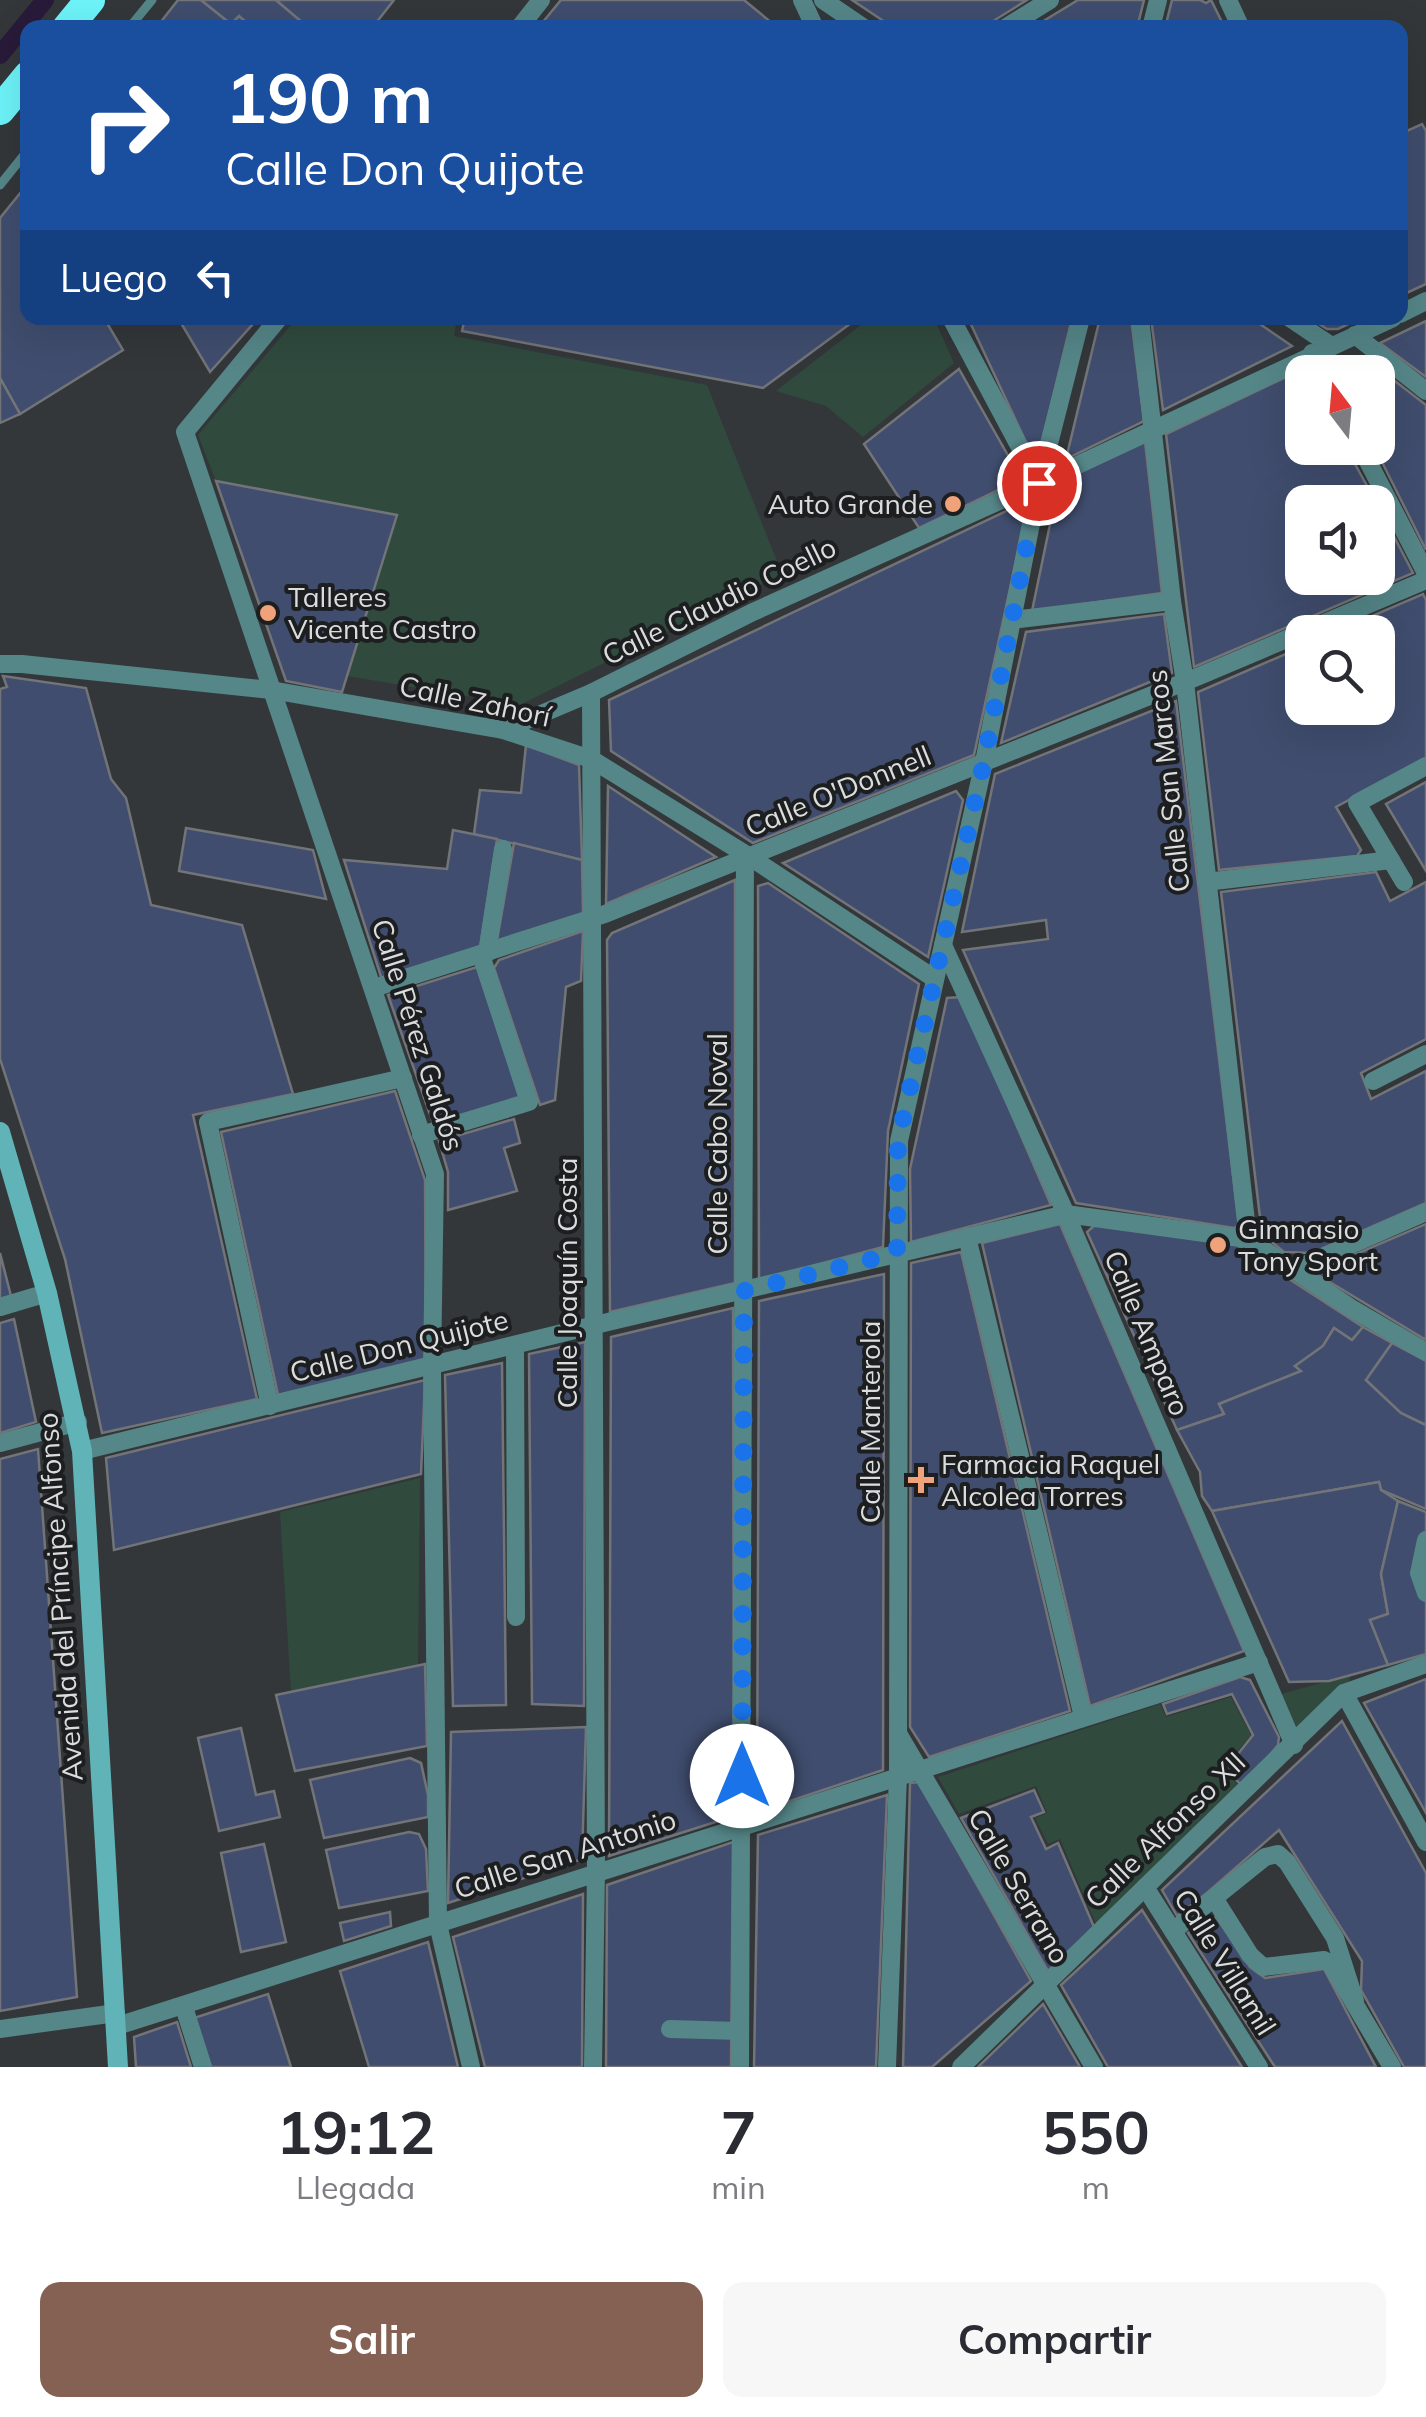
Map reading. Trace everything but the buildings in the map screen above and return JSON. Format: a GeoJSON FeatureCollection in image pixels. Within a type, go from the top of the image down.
{"type":"FeatureCollection","features":[{"type":"Feature","properties":{"kind":"highway"},"geometry":{"type":"LineString","coordinates":[[74,20],[90,0]]}},
{"type":"Feature","properties":{"kind":"highway"},"geometry":{"type":"LineString","coordinates":[[0,110],[20,86]]}},
{"type":"Feature","properties":{"kind":"street"},"geometry":{"type":"LineString","coordinates":[[525,20],[541,0]]}},
{"type":"Feature","properties":{"kind":"street"},"geometry":{"type":"LineString","coordinates":[[823,0],[850,20]]}},
{"type":"Feature","properties":{"kind":"street"},"geometry":{"type":"LineString","coordinates":[[1018,20],[1050,0]]}},
{"type":"Feature","properties":{"kind":"street","name":"Calle Pérez Galdós"},"geometry":{"type":"LineString","coordinates":[[274,325],[185,432],[434,1174],[432,1367],[438,1924],[471,2067]]}},
{"type":"Feature","properties":{"kind":"street"},"geometry":{"type":"LineString","coordinates":[[955,325],[1039,483]]}},
{"type":"Feature","properties":{"kind":"street","name":"Calle Manterola"},"geometry":{"type":"LineString","coordinates":[[887,2067],[898,1776],[898,1141],[984,762],[1039,483],[1079,325]]}},
{"type":"Feature","properties":{"kind":"street","name":"Calle San Marcos"},"geometry":{"type":"LineString","coordinates":[[1141,325],[1172,601],[1186,682],[1248,1239]]}},
{"type":"Feature","properties":{"kind":"street"},"geometry":{"type":"LineString","coordinates":[[1300,325],[1330,345]]}},
{"type":"Feature","properties":{"kind":"street","name":"Calle Claudio Coello"},"geometry":{"type":"LineString","coordinates":[[503,730],[1373,325]]}},
{"type":"Feature","properties":{"kind":"street"},"geometry":{"type":"LineString","coordinates":[[1354,335],[1426,390]]}},
{"type":"Feature","properties":{"kind":"street"},"geometry":{"type":"LineString","coordinates":[[1370,465],[1426,577]]}},
{"type":"Feature","properties":{"kind":"street","name":"Calle O'Donnell"},"geometry":{"type":"LineString","coordinates":[[374,988],[592,919],[1186,682],[1426,577]]}},
{"type":"Feature","properties":{"kind":"street"},"geometry":{"type":"LineString","coordinates":[[1012,620],[1172,601]]}},
{"type":"Feature","properties":{"kind":"street","name":"Calle Zahorí"},"geometry":{"type":"LineString","coordinates":[[0,664],[271,690],[503,730],[592,758],[935,979]]}},
{"type":"Feature","properties":{"kind":"street","name":"Calle Joaquín Costa"},"geometry":{"type":"LineString","coordinates":[[591,692],[596,1872],[593,2067]]}},
{"type":"Feature","properties":{"kind":"street"},"geometry":{"type":"LineString","coordinates":[[1404,882],[1356,802],[1426,766]]}},
{"type":"Feature","properties":{"kind":"street"},"geometry":{"type":"LineString","coordinates":[[422,1135],[529,1102],[484,954],[503,849]]}},
{"type":"Feature","properties":{"kind":"street","name":"Calle Cabo Noval"},"geometry":{"type":"LineString","coordinates":[[740,2067],[747,858]]}},
{"type":"Feature","properties":{"kind":"street"},"geometry":{"type":"LineString","coordinates":[[1206,882],[1391,860]]}},
{"type":"Feature","properties":{"kind":"street","name":"Calle Amparo"},"geometry":{"type":"LineString","coordinates":[[943,945],[1066,1214],[1294,1745]]}},
{"type":"Feature","properties":{"kind":"street"},"geometry":{"type":"LineString","coordinates":[[1373,1081],[1426,1054]]}},
{"type":"Feature","properties":{"kind":"street","name":"Calle Don Quijote"},"geometry":{"type":"LineString","coordinates":[[270,1406],[208,1122],[403,1078]]}},
{"type":"Feature","properties":{"kind":"street","name":"Avenida del Príncipe Alfonso"},"geometry":{"type":"LineString","coordinates":[[0,1132],[47,1294],[82,1451],[118,2067]]}},
{"type":"Feature","properties":{"kind":"street"},"geometry":{"type":"LineString","coordinates":[[1296,1269],[1426,1212]]}},
{"type":"Feature","properties":{"kind":"street"},"geometry":{"type":"LineString","coordinates":[[1066,1214],[1248,1239],[1350,1308],[1426,1352]]}},
{"type":"Feature","properties":{"kind":"street","name":"Calle Don Quijote"},"geometry":{"type":"LineString","coordinates":[[82,1451],[1066,1214]]}},
{"type":"Feature","properties":{"kind":"street"},"geometry":{"type":"LineString","coordinates":[[967,1237],[1083,1717]]}},
{"type":"Feature","properties":{"kind":"street"},"geometry":{"type":"LineString","coordinates":[[0,1307],[47,1294]]}},
{"type":"Feature","properties":{"kind":"street"},"geometry":{"type":"LineString","coordinates":[[514,1345],[516,1617]]}},
{"type":"Feature","properties":{"kind":"street"},"geometry":{"type":"LineString","coordinates":[[0,1444],[78,1422]]}},
{"type":"Feature","properties":{"kind":"street"},"geometry":{"type":"LineString","coordinates":[[1426,1540],[1419,1573],[1426,1593]]}},
{"type":"Feature","properties":{"kind":"street","name":"Calle San Antonio"},"geometry":{"type":"LineString","coordinates":[[0,2029],[116,2020],[184,2007],[1259,1662]]}},
{"type":"Feature","properties":{"kind":"street","name":"Calle Alfonso XII"},"geometry":{"type":"LineString","coordinates":[[961,2067],[1344,1693],[1426,1664]]}},
{"type":"Feature","properties":{"kind":"street"},"geometry":{"type":"LineString","coordinates":[[1344,1693],[1426,1842]]}},
{"type":"Feature","properties":{"kind":"street","name":"Calle Serrano"},"geometry":{"type":"LineString","coordinates":[[898,1733],[1094,2067]]}},
{"type":"Feature","properties":{"kind":"street"},"geometry":{"type":"LineString","coordinates":[[1173,1931],[1265,1857],[1278,1854],[1335,1938],[1355,2001]]}},
{"type":"Feature","properties":{"kind":"street","name":"Calle Villamil"},"geometry":{"type":"LineString","coordinates":[[1145,1887],[1259,2067]]}},
{"type":"Feature","properties":{"kind":"street"},"geometry":{"type":"LineString","coordinates":[[1214,1898],[1250,1955],[1263,1967],[1324,1960],[1332,1964],[1392,2067]]}},
{"type":"Feature","properties":{"kind":"street"},"geometry":{"type":"LineString","coordinates":[[184,2007],[203,2067]]}},
{"type":"Feature","properties":{"kind":"street"},"geometry":{"type":"LineString","coordinates":[[670,2029],[740,2030]]}},
{"type":"Feature","properties":{"kind":"lane"},"geometry":{"type":"LineString","coordinates":[[136,20],[152,0]]}},
{"type":"Feature","properties":{"kind":"lane"},"geometry":{"type":"LineString","coordinates":[[0,185],[20,160]]}},
{"type":"Feature","properties":{"kind":"green space"},"geometry":{"type":"Polygon","coordinates":[[[291,325],[456,325],[454,336],[707,385],[782,574],[520,705],[347,676],[397,515],[216,481],[198,435],[291,325]]]}},
{"type":"Feature","properties":{"kind":"green space"},"geometry":{"type":"Polygon","coordinates":[[[861,325],[937,325],[954,363],[863,437],[826,406],[776,391],[861,325]]]}},
{"type":"Feature","properties":{"kind":"green space"},"geometry":{"type":"Polygon","coordinates":[[[420,1478],[418,1666],[291,1692],[280,1512],[420,1478]]]}},
{"type":"Feature","properties":{"kind":"green space"},"geometry":{"type":"Polygon","coordinates":[[[1351,1675],[1344,1693],[1294,1745],[1281,1694],[1351,1675]]]}},
{"type":"Feature","properties":{"kind":"green space"},"geometry":{"type":"Polygon","coordinates":[[[1231,1697],[1251,1735],[1223,1768],[1241,1789],[1096,1924],[1060,1839],[1048,1844],[1035,1818],[1047,1813],[1036,1786],[959,1814],[938,1777],[1160,1704],[1166,1717],[1231,1697]]]}},
{"type":"Feature","properties":{"kind":"waterway"},"geometry":{"type":"LineString","coordinates":[[29,20],[45,0]]}},
{"type":"Feature","properties":{"kind":"waterway"},"geometry":{"type":"LineString","coordinates":[[0,55],[20,31]]}},
{"type":"Feature","properties":{"kind":"place","name":"Auto Grande"},"geometry":{"type":"Point","coordinates":[953,504]}},
{"type":"Feature","properties":{"kind":"place","name":"Talleres Vicente Castro"},"geometry":{"type":"Point","coordinates":[268,613]}},
{"type":"Feature","properties":{"kind":"place","name":"Gimnasio Tony Sport"},"geometry":{"type":"Point","coordinates":[1218,1245]}},
{"type":"Feature","properties":{"kind":"place","name":"Farmacia Raquel Alcolea Torres"},"geometry":{"type":"Point","coordinates":[921,1480]}},
{"type":"Feature","properties":{"kind":"route"},"geometry":{"type":"LineString","coordinates":[[742,1776],[744,1291],[897,1253],[898,1141],[984,762],[1039,483]]}}]}
